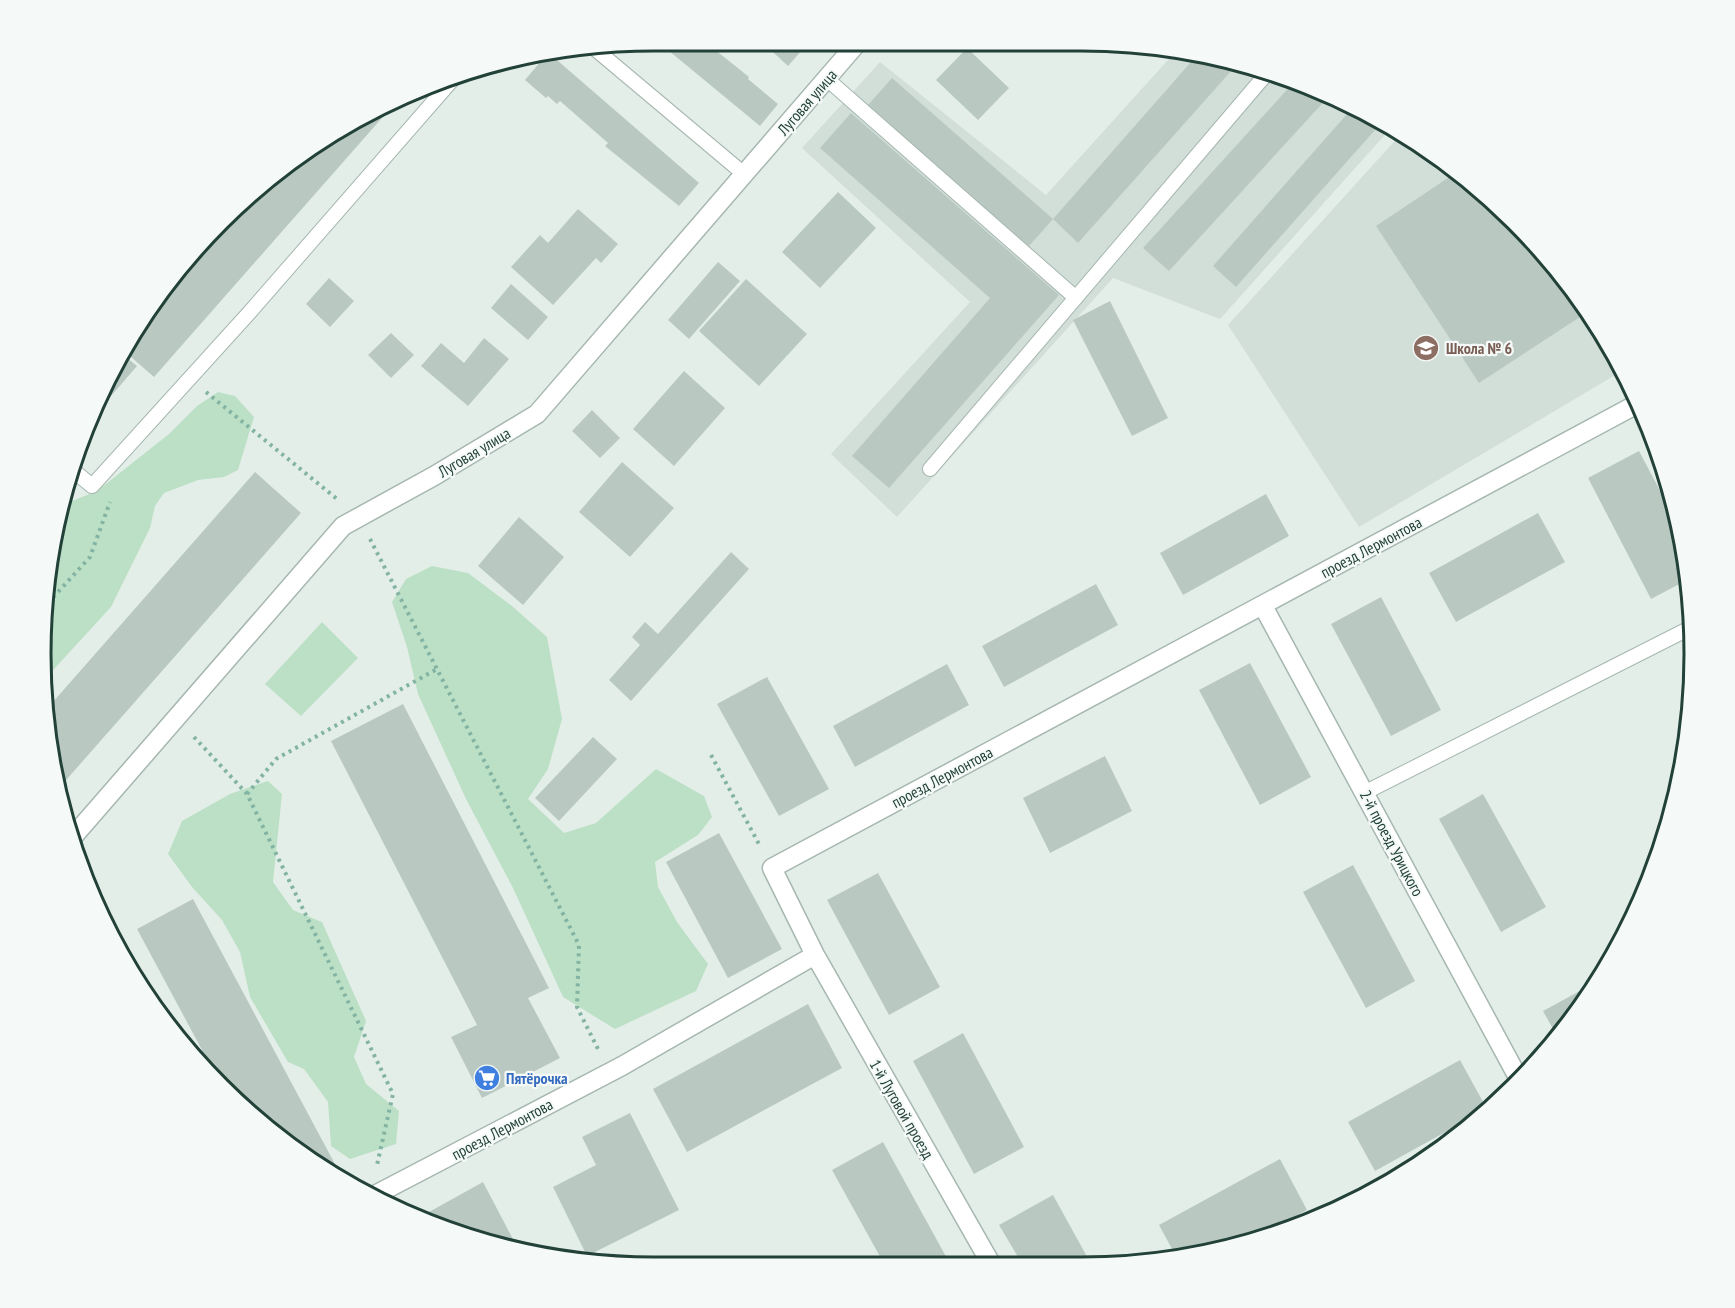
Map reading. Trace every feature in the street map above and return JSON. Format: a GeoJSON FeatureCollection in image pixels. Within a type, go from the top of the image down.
{"type":"FeatureCollection","features":[{"type":"Feature","properties":{"kind":"street","name":"Луговая улица"},"geometry":{"type":"LineString","coordinates":[[78,831],[343,526],[434,476],[537,414],[851,51]]}},
{"type":"Feature","properties":{"kind":"street","name":"проезд Лермонтова"},"geometry":{"type":"LineString","coordinates":[[772,868],[1631,407]]}},
{"type":"Feature","properties":{"kind":"street","name":"2-й проезд Урицкого"},"geometry":{"type":"LineString","coordinates":[[1263,606],[1515,1072]]}},
{"type":"Feature","properties":{"kind":"street"},"geometry":{"type":"LineString","coordinates":[[772,868],[815,955]]}},
{"type":"Feature","properties":{"kind":"street","name":"проезд Лермонтова"},"geometry":{"type":"LineString","coordinates":[[381,1192],[610,1072],[815,955]]}},
{"type":"Feature","properties":{"kind":"street","name":"1-й Луговой проезд"},"geometry":{"type":"LineString","coordinates":[[815,955],[987,1257]]}},
{"type":"Feature","properties":{"kind":"lane"},"geometry":{"type":"LineString","coordinates":[[600,53],[744,174]]}},
{"type":"Feature","properties":{"kind":"lane"},"geometry":{"type":"LineString","coordinates":[[827,79],[1076,298]]}},
{"type":"Feature","properties":{"kind":"lane"},"geometry":{"type":"LineString","coordinates":[[930,469],[1262,79]]}},
{"type":"Feature","properties":{"kind":"lane"},"geometry":{"type":"LineString","coordinates":[[79,475],[92,486],[444,89]]}},
{"type":"Feature","properties":{"kind":"lane"},"geometry":{"type":"LineString","coordinates":[[1364,792],[1683,631]]}},
{"type":"Feature","properties":{"kind":"path"},"geometry":{"type":"LineString","coordinates":[[189,379],[359,517],[579,945],[577,1007],[610,1072]]}},
{"type":"Feature","properties":{"kind":"path"},"geometry":{"type":"LineString","coordinates":[[54,597],[90,557],[114,493]]}},
{"type":"Feature","properties":{"kind":"path"},"geometry":{"type":"LineString","coordinates":[[248,795],[276,759],[437,669]]}},
{"type":"Feature","properties":{"kind":"path"},"geometry":{"type":"LineString","coordinates":[[177,717],[248,795],[393,1094],[375,1171]]}},
{"type":"Feature","properties":{"kind":"path"},"geometry":{"type":"LineString","coordinates":[[711,755],[772,868]]}},
{"type":"Feature","properties":{"kind":"shaded area"},"geometry":{"type":"Polygon","coordinates":[[[1170,58],[1237,72],[1275,83],[1348,113],[1386,134],[1220,319],[1113,278],[897,517],[831,454],[970,302],[802,148],[880,62],[1046,195],[1170,58]]]}},
{"type":"Feature","properties":{"kind":"shaded area","name":"Школа № 6"},"geometry":{"type":"Polygon","coordinates":[[[1396,140],[1448,176],[1479,201],[1534,256],[1582,319],[1615,375],[1359,527],[1228,325],[1396,140]]]}},
{"type":"Feature","properties":{"kind":"green space"},"geometry":{"type":"Polygon","coordinates":[[[218,392],[235,396],[254,417],[238,470],[224,477],[198,480],[164,493],[155,506],[150,528],[111,607],[51,672],[52,615],[56,575],[71,501],[97,491],[169,434],[197,406],[218,392]]]}},
{"type":"Feature","properties":{"kind":"green space"},"geometry":{"type":"Polygon","coordinates":[[[432,566],[468,573],[512,606],[547,637],[562,719],[548,769],[528,799],[564,833],[596,823],[656,769],[704,796],[712,817],[698,835],[655,862],[658,887],[677,922],[708,964],[696,991],[615,1029],[563,997],[513,888],[466,799],[418,694],[407,647],[392,602],[406,579],[432,566]]]}},
{"type":"Feature","properties":{"kind":"green space"},"geometry":{"type":"Polygon","coordinates":[[[322,622],[358,658],[301,716],[265,684],[322,622]]]}},
{"type":"Feature","properties":{"kind":"green space"},"geometry":{"type":"Polygon","coordinates":[[[268,781],[282,794],[273,882],[293,910],[322,922],[366,1021],[354,1057],[366,1084],[399,1111],[396,1144],[350,1159],[331,1146],[328,1102],[304,1069],[288,1062],[250,997],[240,952],[222,920],[192,887],[168,854],[182,821],[230,794],[268,781]]]}},
{"type":"Feature","properties":{"kind":"building"},"geometry":{"type":"Polygon","coordinates":[[[669,51],[716,51],[749,77],[748,79],[778,104],[760,126],[669,51]]]}},
{"type":"Feature","properties":{"kind":"building"},"geometry":{"type":"Polygon","coordinates":[[[772,51],[801,51],[788,66],[772,51]]]}},
{"type":"Feature","properties":{"kind":"building"},"geometry":{"type":"Polygon","coordinates":[[[964,51],[970,51],[1009,88],[978,120],[936,80],[964,51]]]}},
{"type":"Feature","properties":{"kind":"building"},"geometry":{"type":"Polygon","coordinates":[[[556,59],[699,183],[679,206],[605,146],[608,143],[560,101],[557,104],[548,96],[546,98],[525,80],[540,62],[556,59]]]}},
{"type":"Feature","properties":{"kind":"building"},"geometry":{"type":"Polygon","coordinates":[[[1191,62],[1231,71],[1078,243],[1053,219],[1191,62]]]}},
{"type":"Feature","properties":{"kind":"building"},"geometry":{"type":"Polygon","coordinates":[[[892,78],[1053,219],[1029,246],[868,105],[892,78]]]}},
{"type":"Feature","properties":{"kind":"building"},"geometry":{"type":"Polygon","coordinates":[[[1288,88],[1323,102],[1169,271],[1143,248],[1288,88]]]}},
{"type":"Feature","properties":{"kind":"building"},"geometry":{"type":"Polygon","coordinates":[[[851,113],[1059,295],[889,488],[852,456],[990,298],[820,148],[851,113]]]}},
{"type":"Feature","properties":{"kind":"building"},"geometry":{"type":"Polygon","coordinates":[[[1348,113],[1376,128],[1236,287],[1213,266],[1348,113]]]}},
{"type":"Feature","properties":{"kind":"building"},"geometry":{"type":"Polygon","coordinates":[[[386,114],[154,377],[130,356],[153,319],[201,256],[256,201],[287,176],[352,132],[386,114]]]}},
{"type":"Feature","properties":{"kind":"building"},"geometry":{"type":"Polygon","coordinates":[[[1449,177],[1479,201],[1534,256],[1559,287],[1582,319],[1587,327],[1580,317],[1479,383],[1376,226],[1449,177]]]}},
{"type":"Feature","properties":{"kind":"building"},"geometry":{"type":"Polygon","coordinates":[[[838,192],[876,228],[820,288],[782,252],[838,192]]]}},
{"type":"Feature","properties":{"kind":"building"},"geometry":{"type":"Polygon","coordinates":[[[578,209],[618,244],[601,263],[596,258],[553,305],[511,267],[540,235],[548,243],[578,209]]]}},
{"type":"Feature","properties":{"kind":"building"},"geometry":{"type":"Polygon","coordinates":[[[718,262],[740,281],[689,339],[668,320],[718,262]]]}},
{"type":"Feature","properties":{"kind":"building"},"geometry":{"type":"Polygon","coordinates":[[[329,278],[354,301],[330,327],[306,304],[329,278]]]}},
{"type":"Feature","properties":{"kind":"building"},"geometry":{"type":"Polygon","coordinates":[[[746,279],[807,334],[759,386],[699,331],[746,279]]]}},
{"type":"Feature","properties":{"kind":"building"},"geometry":{"type":"Polygon","coordinates":[[[511,284],[548,317],[528,340],[491,308],[511,284]]]}},
{"type":"Feature","properties":{"kind":"building"},"geometry":{"type":"Polygon","coordinates":[[[1110,301],[1168,418],[1132,436],[1073,320],[1110,301]]]}},
{"type":"Feature","properties":{"kind":"building"},"geometry":{"type":"Polygon","coordinates":[[[391,333],[414,355],[391,378],[368,355],[391,333]]]}},
{"type":"Feature","properties":{"kind":"building"},"geometry":{"type":"Polygon","coordinates":[[[484,338],[509,359],[468,406],[421,366],[441,343],[464,363],[484,338]]]}},
{"type":"Feature","properties":{"kind":"building"},"geometry":{"type":"Polygon","coordinates":[[[128,359],[137,366],[107,401],[128,359]]]}},
{"type":"Feature","properties":{"kind":"building"},"geometry":{"type":"Polygon","coordinates":[[[684,371],[725,408],[674,466],[633,429],[684,371]]]}},
{"type":"Feature","properties":{"kind":"building"},"geometry":{"type":"Polygon","coordinates":[[[592,410],[620,438],[600,458],[572,431],[592,410]]]}},
{"type":"Feature","properties":{"kind":"building"},"geometry":{"type":"Polygon","coordinates":[[[1639,451],[1662,494],[1680,584],[1651,599],[1588,478],[1639,451]]]}},
{"type":"Feature","properties":{"kind":"building"},"geometry":{"type":"Polygon","coordinates":[[[622,462],[674,508],[630,557],[579,512],[622,462]]]}},
{"type":"Feature","properties":{"kind":"building"},"geometry":{"type":"Polygon","coordinates":[[[255,472],[301,513],[65,781],[53,702],[255,472]]]}},
{"type":"Feature","properties":{"kind":"building"},"geometry":{"type":"Polygon","coordinates":[[[1266,494],[1289,536],[1183,595],[1160,553],[1266,494]]]}},
{"type":"Feature","properties":{"kind":"building"},"geometry":{"type":"Polygon","coordinates":[[[1538,513],[1565,562],[1456,622],[1429,573],[1538,513]]]}},
{"type":"Feature","properties":{"kind":"building"},"geometry":{"type":"Polygon","coordinates":[[[519,517],[564,557],[523,605],[478,566],[519,517]]]}},
{"type":"Feature","properties":{"kind":"building"},"geometry":{"type":"Polygon","coordinates":[[[731,552],[749,569],[631,701],[609,680],[640,645],[632,637],[645,622],[658,634],[731,552]]]}},
{"type":"Feature","properties":{"kind":"building"},"geometry":{"type":"Polygon","coordinates":[[[1096,584],[1118,625],[1004,687],[982,646],[1096,584]]]}},
{"type":"Feature","properties":{"kind":"building"},"geometry":{"type":"Polygon","coordinates":[[[1381,597],[1441,710],[1391,736],[1331,624],[1381,597]]]}},
{"type":"Feature","properties":{"kind":"building"},"geometry":{"type":"Polygon","coordinates":[[[1250,663],[1311,777],[1260,805],[1199,690],[1250,663]]]}},
{"type":"Feature","properties":{"kind":"building"},"geometry":{"type":"Polygon","coordinates":[[[947,664],[969,705],[855,767],[833,726],[947,664]]]}},
{"type":"Feature","properties":{"kind":"building"},"geometry":{"type":"Polygon","coordinates":[[[767,677],[829,789],[779,816],[717,704],[767,677]]]}},
{"type":"Feature","properties":{"kind":"building"},"geometry":{"type":"Polygon","coordinates":[[[403,704],[549,988],[528,998],[560,1058],[482,1098],[451,1037],[477,1025],[331,741],[403,704]]]}},
{"type":"Feature","properties":{"kind":"building"},"geometry":{"type":"Polygon","coordinates":[[[593,737],[617,759],[559,821],[535,798],[593,737]]]}},
{"type":"Feature","properties":{"kind":"building"},"geometry":{"type":"Polygon","coordinates":[[[1105,756],[1132,811],[1050,853],[1023,798],[1105,756]]]}},
{"type":"Feature","properties":{"kind":"building"},"geometry":{"type":"Polygon","coordinates":[[[1483,794],[1546,907],[1501,932],[1439,819],[1483,794]]]}},
{"type":"Feature","properties":{"kind":"building"},"geometry":{"type":"Polygon","coordinates":[[[719,833],[782,949],[728,978],[666,862],[719,833]]]}},
{"type":"Feature","properties":{"kind":"building"},"geometry":{"type":"Polygon","coordinates":[[[1353,865],[1415,981],[1366,1008],[1303,892],[1353,865]]]}},
{"type":"Feature","properties":{"kind":"building"},"geometry":{"type":"Polygon","coordinates":[[[878,873],[940,987],[889,1015],[827,900],[878,873]]]}},
{"type":"Feature","properties":{"kind":"building"},"geometry":{"type":"Polygon","coordinates":[[[193,899],[336,1166],[256,1107],[206,1057],[137,929],[193,899]]]}},
{"type":"Feature","properties":{"kind":"building"},"geometry":{"type":"Polygon","coordinates":[[[1581,990],[1553,1029],[1543,1011],[1581,990]]]}},
{"type":"Feature","properties":{"kind":"building"},"geometry":{"type":"Polygon","coordinates":[[[808,1004],[842,1068],[687,1152],[653,1089],[808,1004]]]}},
{"type":"Feature","properties":{"kind":"building"},"geometry":{"type":"Polygon","coordinates":[[[963,1033],[1024,1147],[974,1174],[913,1061],[963,1033]]]}},
{"type":"Feature","properties":{"kind":"building"},"geometry":{"type":"Polygon","coordinates":[[[1460,1060],[1484,1103],[1454,1128],[1375,1171],[1348,1122],[1460,1060]]]}},
{"type":"Feature","properties":{"kind":"building"},"geometry":{"type":"Polygon","coordinates":[[[630,1113],[679,1210],[592,1254],[586,1253],[553,1187],[596,1165],[582,1137],[630,1113]]]}},
{"type":"Feature","properties":{"kind":"building"},"geometry":{"type":"Polygon","coordinates":[[[883,1142],[946,1257],[880,1257],[832,1170],[883,1142]]]}},
{"type":"Feature","properties":{"kind":"building"},"geometry":{"type":"Polygon","coordinates":[[[1280,1159],[1307,1210],[1275,1225],[1173,1250],[1159,1225],[1280,1159]]]}},
{"type":"Feature","properties":{"kind":"building"},"geometry":{"type":"Polygon","coordinates":[[[483,1182],[513,1240],[460,1225],[428,1213],[483,1182]]]}},
{"type":"Feature","properties":{"kind":"building"},"geometry":{"type":"Polygon","coordinates":[[[1053,1195],[1087,1257],[1018,1257],[999,1225],[1053,1195]]]}},
{"type":"Feature","properties":{"kind":"place","name":"Школа № 6"},"geometry":{"type":"Point","coordinates":[1426,348]}},
{"type":"Feature","properties":{"kind":"place","name":"Пятёрочка"},"geometry":{"type":"Point","coordinates":[487,1078]}}]}
